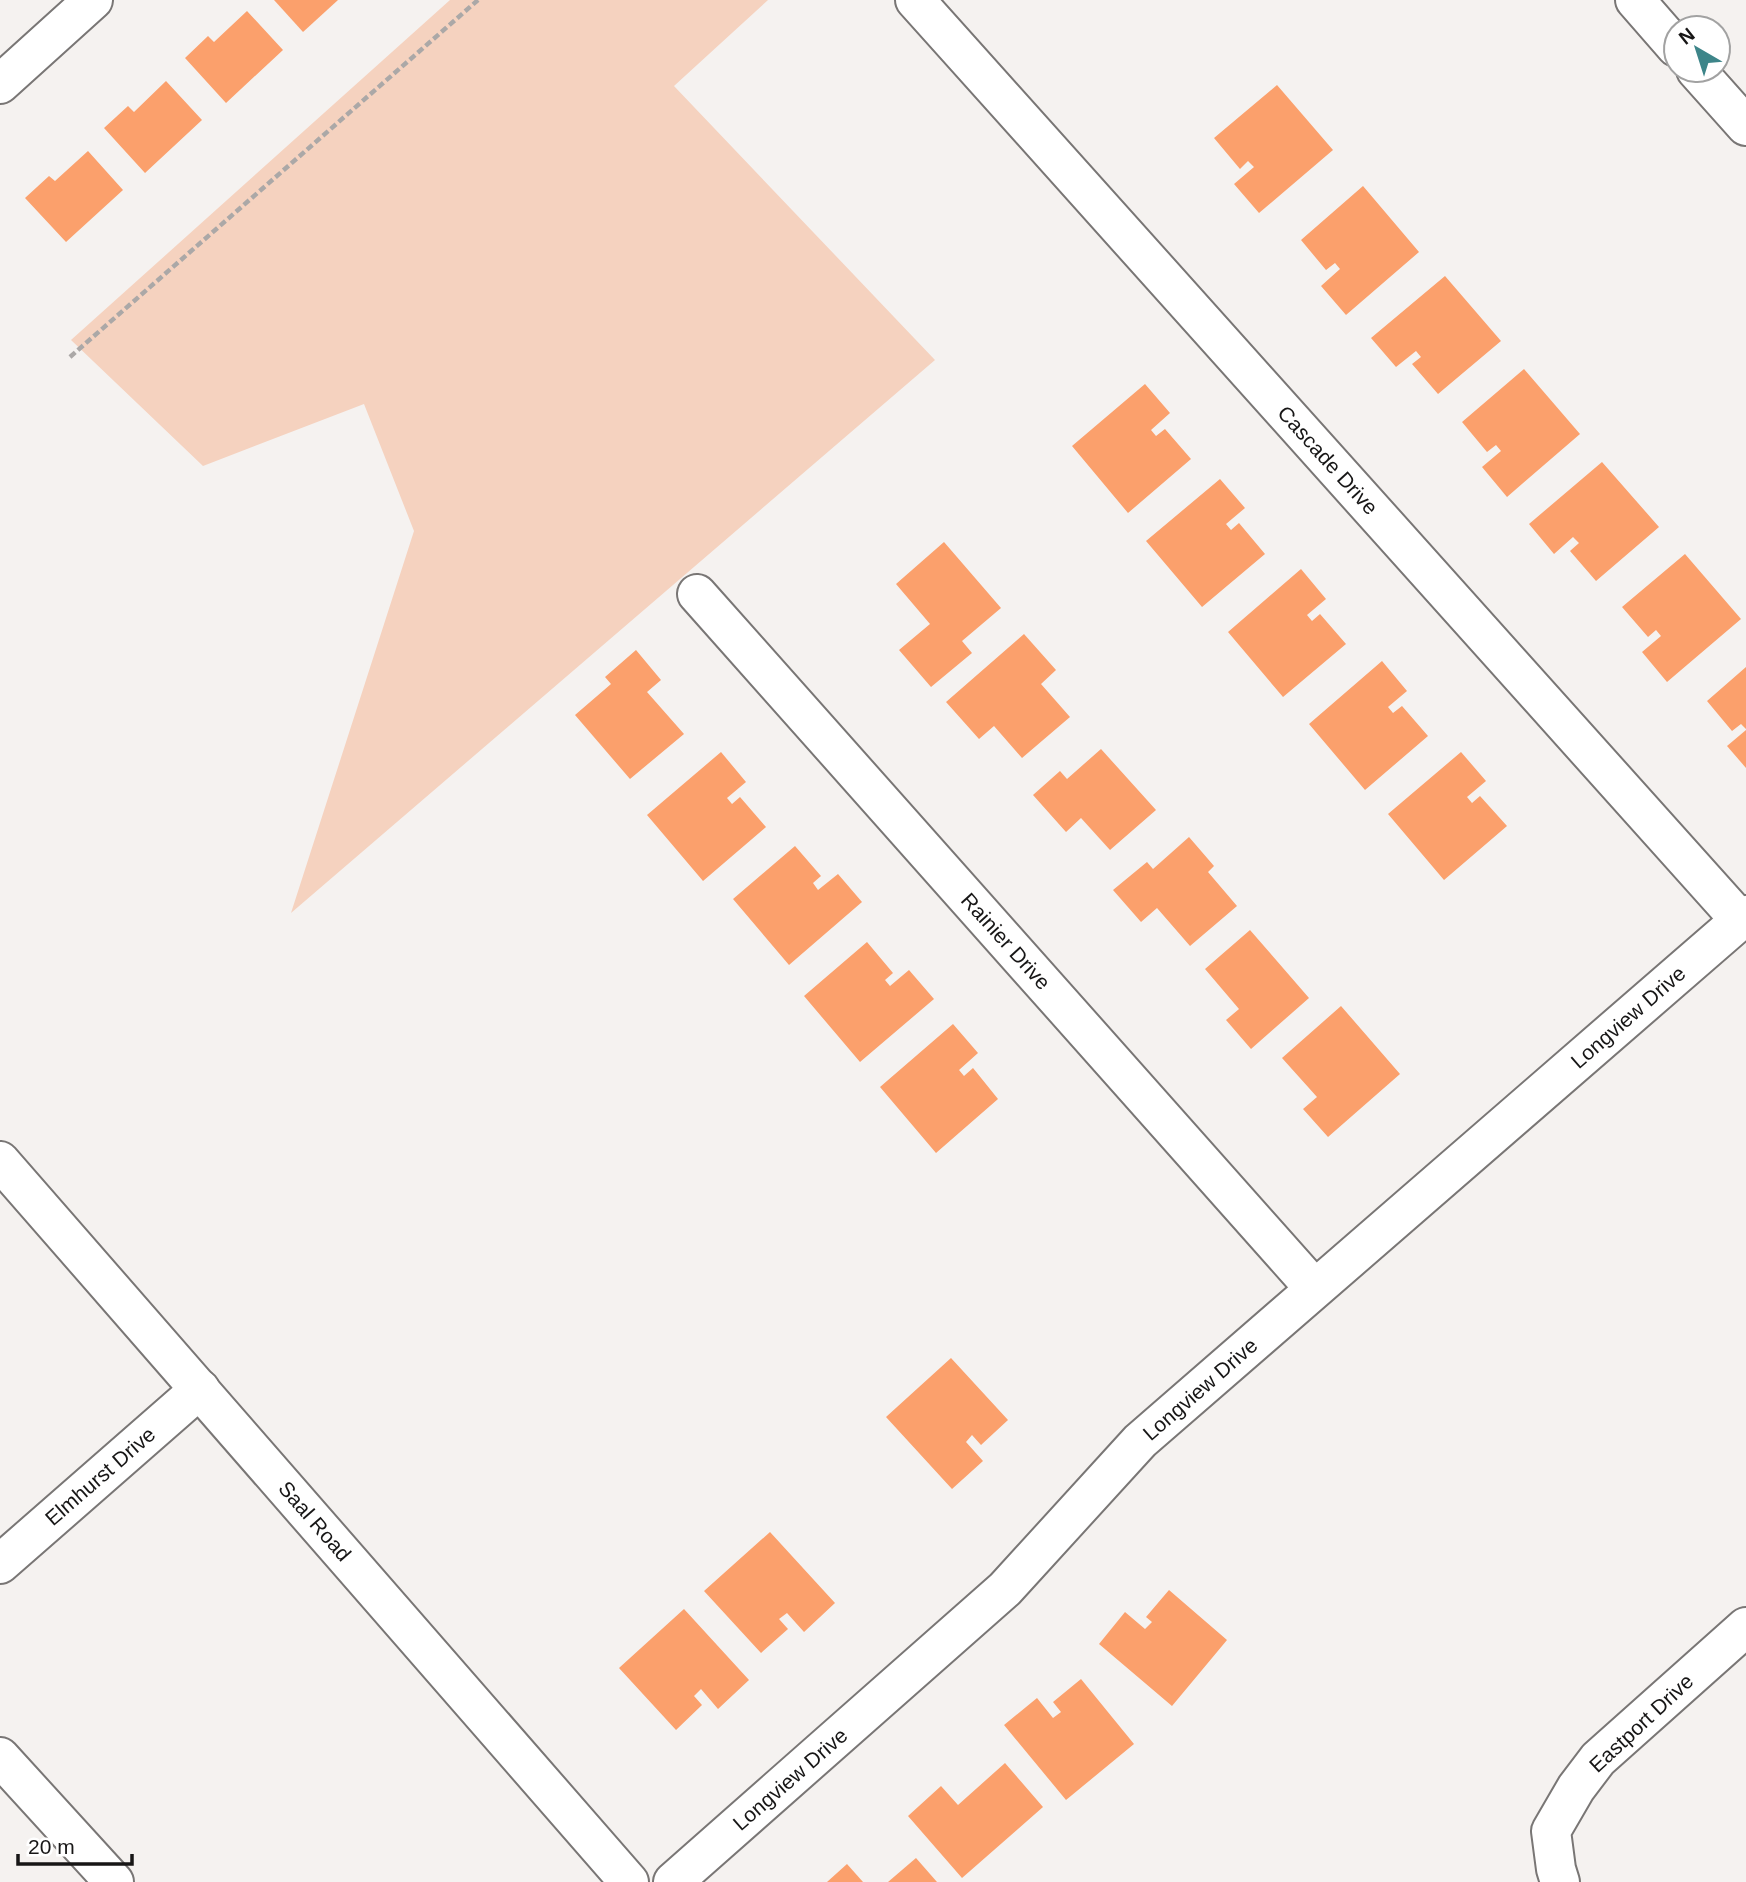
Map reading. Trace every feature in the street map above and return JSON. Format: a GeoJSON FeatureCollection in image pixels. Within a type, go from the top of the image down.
{"type":"FeatureCollection","features":[{"type":"Feature","properties":{"kind":"street"},"geometry":{"type":"LineString","coordinates":[[0,84],[93,0]]}},
{"type":"Feature","properties":{"kind":"street","name":"Cascade Drive"},"geometry":{"type":"LineString","coordinates":[[915,0],[1743,918]]}},
{"type":"Feature","properties":{"kind":"street"},"geometry":{"type":"LineString","coordinates":[[1634,0],[1662,31]]}},
{"type":"Feature","properties":{"kind":"street"},"geometry":{"type":"LineString","coordinates":[[1708,84],[1746,126]]}},
{"type":"Feature","properties":{"kind":"street","name":"Rainier Drive"},"geometry":{"type":"LineString","coordinates":[[697,594],[1314,1288]]}},
{"type":"Feature","properties":{"kind":"street","name":"Longview Drive"},"geometry":{"type":"LineString","coordinates":[[673,1882],[1005,1589],[1140,1441],[1743,918]]}},
{"type":"Feature","properties":{"kind":"street","name":"Saal Road"},"geometry":{"type":"LineString","coordinates":[[0,1161],[629,1882]]}},
{"type":"Feature","properties":{"kind":"street","name":"Elmhurst Drive"},"geometry":{"type":"LineString","coordinates":[[0,1564],[200,1389]]}},
{"type":"Feature","properties":{"kind":"street","name":"Eastport Drive"},"geometry":{"type":"LineString","coordinates":[[1560,1882],[1551,1831],[1576,1788],[1598,1759],[1746,1627]]}},
{"type":"Feature","properties":{"kind":"street"},"geometry":{"type":"LineString","coordinates":[[0,1757],[114,1882]]}},
{"type":"Feature","properties":{"kind":"path"},"geometry":{"type":"LineString","coordinates":[[70,357],[478,0]]}},
{"type":"Feature","properties":{"kind":"shaded area"},"geometry":{"type":"Polygon","coordinates":[[[450,0],[768,0],[674,86],[935,360],[291,913],[414,531],[364,404],[203,466],[71,340],[450,0]]]}},
{"type":"Feature","properties":{"kind":"building"},"geometry":{"type":"Polygon","coordinates":[[[274,0],[338,0],[303,32],[274,0]]]}},
{"type":"Feature","properties":{"kind":"building"},"geometry":{"type":"Polygon","coordinates":[[[247,11],[283,50],[226,103],[185,58],[208,36],[214,42],[247,11]]]}},
{"type":"Feature","properties":{"kind":"building"},"geometry":{"type":"Polygon","coordinates":[[[166,81],[202,120],[145,173],[104,128],[128,106],[134,112],[166,81]]]}},
{"type":"Feature","properties":{"kind":"building"},"geometry":{"type":"Polygon","coordinates":[[[1277,85],[1333,150],[1259,213],[1234,184],[1254,167],[1248,161],[1240,169],[1214,138],[1277,85]]]}},
{"type":"Feature","properties":{"kind":"building"},"geometry":{"type":"Polygon","coordinates":[[[88,151],[123,190],[66,242],[25,198],[49,176],[55,181],[88,151]]]}},
{"type":"Feature","properties":{"kind":"building"},"geometry":{"type":"Polygon","coordinates":[[[1363,186],[1419,252],[1346,315],[1321,286],[1340,269],[1335,263],[1326,270],[1301,240],[1363,186]]]}},
{"type":"Feature","properties":{"kind":"building"},"geometry":{"type":"Polygon","coordinates":[[[1445,276],[1501,341],[1438,394],[1412,364],[1421,357],[1416,351],[1396,367],[1371,338],[1445,276]]]}},
{"type":"Feature","properties":{"kind":"building"},"geometry":{"type":"Polygon","coordinates":[[[1524,369],[1580,434],[1507,497],[1482,467],[1501,451],[1496,445],[1487,452],[1462,422],[1524,369]]]}},
{"type":"Feature","properties":{"kind":"building"},"geometry":{"type":"Polygon","coordinates":[[[1145,384],[1170,413],[1151,430],[1156,436],[1165,429],[1191,459],[1128,513],[1072,446],[1145,384]]]}},
{"type":"Feature","properties":{"kind":"building"},"geometry":{"type":"Polygon","coordinates":[[[1602,462],[1659,527],[1596,581],[1570,551],[1579,543],[1573,537],[1554,554],[1529,524],[1602,462]]]}},
{"type":"Feature","properties":{"kind":"building"},"geometry":{"type":"Polygon","coordinates":[[[1220,479],[1245,508],[1226,524],[1231,530],[1239,523],[1265,554],[1202,607],[1146,541],[1220,479]]]}},
{"type":"Feature","properties":{"kind":"building"},"geometry":{"type":"Polygon","coordinates":[[[944,542],[1001,608],[962,641],[972,653],[931,687],[899,650],[930,624],[896,584],[944,542]]]}},
{"type":"Feature","properties":{"kind":"building"},"geometry":{"type":"Polygon","coordinates":[[[1685,554],[1741,619],[1667,682],[1642,652],[1661,636],[1656,630],[1648,637],[1622,607],[1685,554]]]}},
{"type":"Feature","properties":{"kind":"building"},"geometry":{"type":"Polygon","coordinates":[[[1301,569],[1326,599],[1307,615],[1312,621],[1320,614],[1346,644],[1283,697],[1228,632],[1301,569]]]}},
{"type":"Feature","properties":{"kind":"building"},"geometry":{"type":"Polygon","coordinates":[[[1024,634],[1056,670],[1041,684],[1070,717],[1022,758],[994,726],[979,739],[946,702],[1024,634]]]}},
{"type":"Feature","properties":{"kind":"building"},"geometry":{"type":"Polygon","coordinates":[[[636,650],[661,680],[647,692],[684,734],[630,779],[575,715],[611,684],[605,677],[636,650]]]}},
{"type":"Feature","properties":{"kind":"building"},"geometry":{"type":"Polygon","coordinates":[[[1382,661],[1407,691],[1388,707],[1393,713],[1402,706],[1428,736],[1365,790],[1309,724],[1382,661]]]}},
{"type":"Feature","properties":{"kind":"building"},"geometry":{"type":"Polygon","coordinates":[[[1746,667],[1746,729],[1741,724],[1732,731],[1707,701],[1746,667]]]}},
{"type":"Feature","properties":{"kind":"building"},"geometry":{"type":"Polygon","coordinates":[[[1746,730],[1746,768],[1727,746],[1746,730]]]}},
{"type":"Feature","properties":{"kind":"building"},"geometry":{"type":"Polygon","coordinates":[[[1101,749],[1156,810],[1110,850],[1081,818],[1066,832],[1033,795],[1060,771],[1067,779],[1101,749]]]}},
{"type":"Feature","properties":{"kind":"building"},"geometry":{"type":"Polygon","coordinates":[[[721,752],[746,782],[727,798],[732,804],[740,797],[766,827],[703,881],[647,815],[721,752]]]}},
{"type":"Feature","properties":{"kind":"building"},"geometry":{"type":"Polygon","coordinates":[[[1461,752],[1486,781],[1467,797],[1472,803],[1480,796],[1507,826],[1444,880],[1388,814],[1461,752]]]}},
{"type":"Feature","properties":{"kind":"building"},"geometry":{"type":"Polygon","coordinates":[[[1189,837],[1214,866],[1208,872],[1237,906],[1190,946],[1157,908],[1141,922],[1113,890],[1147,862],[1153,869],[1189,837]]]}},
{"type":"Feature","properties":{"kind":"building"},"geometry":{"type":"Polygon","coordinates":[[[795,846],[821,876],[813,883],[818,890],[838,874],[862,902],[789,965],[733,899],[795,846]]]}},
{"type":"Feature","properties":{"kind":"building"},"geometry":{"type":"Polygon","coordinates":[[[1250,930],[1309,998],[1251,1049],[1226,1020],[1239,1009],[1205,969],[1250,930]]]}},
{"type":"Feature","properties":{"kind":"building"},"geometry":{"type":"Polygon","coordinates":[[[867,942],[893,973],[885,980],[890,986],[909,970],[934,999],[860,1062],[804,996],[867,942]]]}},
{"type":"Feature","properties":{"kind":"building"},"geometry":{"type":"Polygon","coordinates":[[[1341,1006],[1400,1074],[1328,1137],[1303,1109],[1317,1097],[1282,1058],[1341,1006]]]}},
{"type":"Feature","properties":{"kind":"building"},"geometry":{"type":"Polygon","coordinates":[[[953,1024],[978,1053],[959,1070],[964,1076],[973,1068],[998,1099],[936,1153],[880,1087],[953,1024]]]}},
{"type":"Feature","properties":{"kind":"building"},"geometry":{"type":"Polygon","coordinates":[[[951,1358],[1008,1420],[981,1445],[972,1435],[966,1442],[983,1461],[952,1489],[886,1417],[951,1358]]]}},
{"type":"Feature","properties":{"kind":"building"},"geometry":{"type":"Polygon","coordinates":[[[770,1532],[835,1603],[804,1632],[787,1613],[779,1619],[788,1629],[761,1653],[704,1591],[770,1532]]]}},
{"type":"Feature","properties":{"kind":"building"},"geometry":{"type":"Polygon","coordinates":[[[1169,1590],[1227,1640],[1172,1706],[1099,1644],[1125,1612],[1145,1629],[1152,1622],[1146,1617],[1169,1590]]]}},
{"type":"Feature","properties":{"kind":"building"},"geometry":{"type":"Polygon","coordinates":[[[684,1609],[749,1680],[718,1709],[701,1689],[694,1696],[702,1705],[676,1730],[619,1668],[684,1609]]]}},
{"type":"Feature","properties":{"kind":"building"},"geometry":{"type":"Polygon","coordinates":[[[1081,1679],[1134,1744],[1066,1800],[1004,1725],[1037,1698],[1053,1718],[1061,1712],[1053,1702],[1081,1679]]]}},
{"type":"Feature","properties":{"kind":"building"},"geometry":{"type":"Polygon","coordinates":[[[1005,1763],[1043,1807],[962,1878],[908,1816],[941,1786],[958,1805],[1005,1763]]]}},
{"type":"Feature","properties":{"kind":"building"},"geometry":{"type":"Polygon","coordinates":[[[916,1858],[937,1882],[888,1882],[916,1858]]]}},
{"type":"Feature","properties":{"kind":"building"},"geometry":{"type":"Polygon","coordinates":[[[847,1864],[863,1882],[827,1882],[847,1864]]]}}]}
